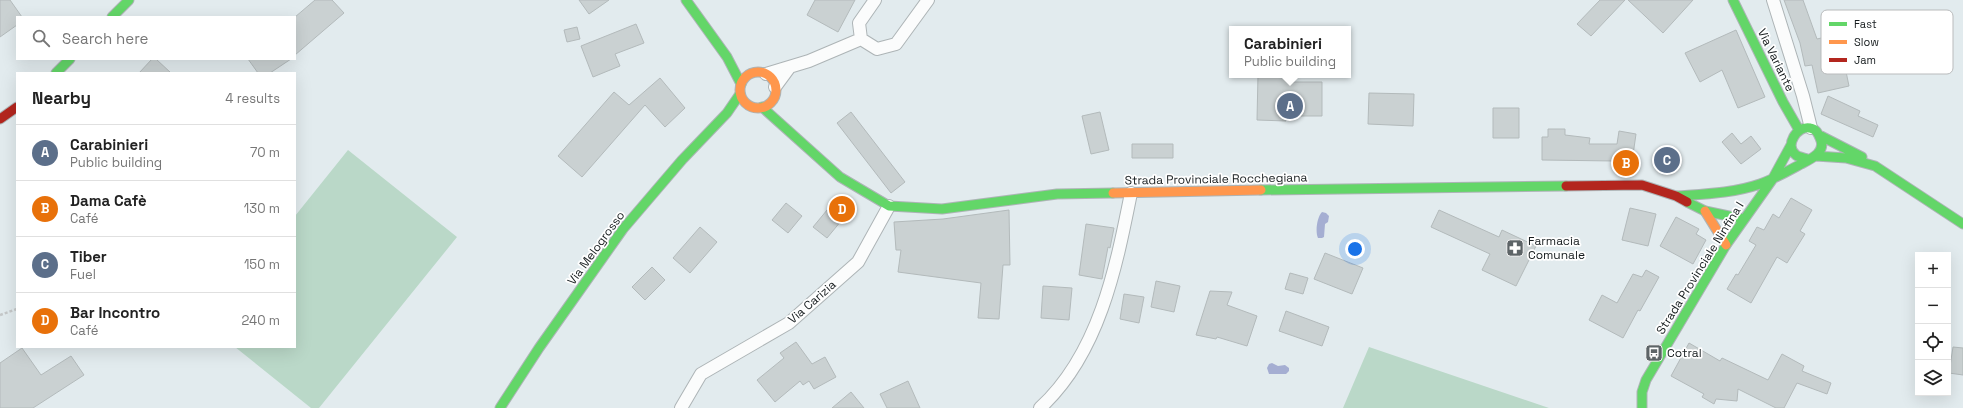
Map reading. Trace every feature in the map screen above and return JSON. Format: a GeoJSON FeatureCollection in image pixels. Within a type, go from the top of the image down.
{"type":"FeatureCollection","features":[{"type":"Feature","properties":{"kind":"main road"},"geometry":{"type":"LineString","coordinates":[[113,16],[129,0]]}},
{"type":"Feature","properties":{"kind":"main road"},"geometry":{"type":"LineString","coordinates":[[686,0],[727,57],[745,102],[750,106],[762,107],[772,100],[775,87],[772,80],[766,74],[756,72],[750,74],[741,89]]}},
{"type":"Feature","properties":{"kind":"main road","name":"Via Variante"},"geometry":{"type":"LineString","coordinates":[[1733,0],[1783,102],[1805,129]]}},
{"type":"Feature","properties":{"kind":"main road"},"geometry":{"type":"LineString","coordinates":[[727,57],[750,74]]}},
{"type":"Feature","properties":{"kind":"main road"},"geometry":{"type":"LineString","coordinates":[[57,72],[69,60]]}},
{"type":"Feature","properties":{"kind":"main road","name":"Via Melogrosso"},"geometry":{"type":"LineString","coordinates":[[500,408],[539,348],[624,229],[682,160],[727,113],[741,89]]}},
{"type":"Feature","properties":{"kind":"main road","name":"Strada Provinciale Rocchegiana"},"geometry":{"type":"LineString","coordinates":[[772,100],[784,125],[791,134],[840,177],[889,206],[942,209],[1057,194],[1642,185],[1676,196],[1705,211],[1743,219]]}},
{"type":"Feature","properties":{"kind":"main road","name":"Via Melogrosso"},"geometry":{"type":"LineString","coordinates":[[727,113],[750,106]]}},
{"type":"Feature","properties":{"kind":"main road","name":"Strada Provinciale Rocchegiana"},"geometry":{"type":"LineString","coordinates":[[762,107],[784,125]]}},
{"type":"Feature","properties":{"kind":"main road"},"geometry":{"type":"LineString","coordinates":[[0,119],[16,108]]}},
{"type":"Feature","properties":{"kind":"main road"},"geometry":{"type":"LineString","coordinates":[[1875,166],[1846,158],[1798,156],[1792,149],[1792,136],[1805,129],[1849,150],[1875,166],[1963,224]]}},
{"type":"Feature","properties":{"kind":"main road"},"geometry":{"type":"LineString","coordinates":[[1772,180],[1812,157],[1822,147],[1821,136]]}},
{"type":"Feature","properties":{"kind":"main road","name":"Strada Provinciale Ninfina I"},"geometry":{"type":"LineString","coordinates":[[1642,408],[1642,392],[1646,380],[1726,245],[1772,180],[1791,145]]}},
{"type":"Feature","properties":{"kind":"main road","name":"Strada Provinciale Rocchegiana"},"geometry":{"type":"LineString","coordinates":[[1676,196],[1713,194],[1740,189],[1772,180]]}},
{"type":"Feature","properties":{"kind":"main road"},"geometry":{"type":"LineString","coordinates":[[1713,194],[1724,200]]}},
{"type":"Feature","properties":{"kind":"main road"},"geometry":{"type":"LineString","coordinates":[[1735,206],[1743,219]]}},
{"type":"Feature","properties":{"kind":"main road"},"geometry":{"type":"LineString","coordinates":[[1705,211],[1726,245]]}},
{"type":"Feature","properties":{"kind":"street"},"geometry":{"type":"LineString","coordinates":[[861,39],[859,23],[875,0]]}},
{"type":"Feature","properties":{"kind":"street"},"geometry":{"type":"LineString","coordinates":[[861,39],[877,49],[896,44],[928,0]]}},
{"type":"Feature","properties":{"kind":"street"},"geometry":{"type":"LineString","coordinates":[[1773,0],[1803,96],[1805,129]]}},
{"type":"Feature","properties":{"kind":"street"},"geometry":{"type":"LineString","coordinates":[[766,74],[809,61],[861,39]]}},
{"type":"Feature","properties":{"kind":"street"},"geometry":{"type":"LineString","coordinates":[[775,87],[789,68]]}},
{"type":"Feature","properties":{"kind":"street"},"geometry":{"type":"LineString","coordinates":[[1040,408],[1053,396],[1076,362],[1100,316],[1120,247],[1131,192]]}},
{"type":"Feature","properties":{"kind":"street","name":"Via Carizia"},"geometry":{"type":"LineString","coordinates":[[681,408],[701,374],[789,323],[858,262],[889,206]]}},
{"type":"Feature","properties":{"kind":"path"},"geometry":{"type":"LineString","coordinates":[[0,315],[16,310]]}},
{"type":"Feature","properties":{"kind":"green space"},"geometry":{"type":"Polygon","coordinates":[[[348,150],[457,237],[319,408],[311,408],[236,348],[296,348],[296,215],[348,150]]]}},
{"type":"Feature","properties":{"kind":"green space"},"geometry":{"type":"Polygon","coordinates":[[[1369,347],[1549,408],[1343,408],[1369,347]]]}},
{"type":"Feature","properties":{"kind":"water"},"geometry":{"type":"Polygon","coordinates":[[[1322,212],[1329,216],[1328,222],[1325,224],[1324,237],[1318,238],[1317,225],[1322,212]]]}},
{"type":"Feature","properties":{"kind":"water"},"geometry":{"type":"Polygon","coordinates":[[[1272,363],[1278,366],[1285,365],[1289,368],[1289,371],[1286,374],[1269,374],[1267,368],[1269,364],[1272,363]]]}},
{"type":"Feature","properties":{"kind":"building"},"geometry":{"type":"Polygon","coordinates":[[[0,0],[10,0],[21,16],[16,16],[16,26],[0,37],[0,0]]]}},
{"type":"Feature","properties":{"kind":"building"},"geometry":{"type":"Polygon","coordinates":[[[315,0],[332,0],[344,13],[296,54],[296,16],[315,0]]]}},
{"type":"Feature","properties":{"kind":"building"},"geometry":{"type":"Polygon","coordinates":[[[579,0],[609,0],[589,14],[579,0]]]}},
{"type":"Feature","properties":{"kind":"building"},"geometry":{"type":"Polygon","coordinates":[[[815,0],[855,0],[838,32],[807,15],[815,0]]]}},
{"type":"Feature","properties":{"kind":"building"},"geometry":{"type":"Polygon","coordinates":[[[1600,0],[1625,0],[1591,36],[1577,24],[1600,0]]]}},
{"type":"Feature","properties":{"kind":"building"},"geometry":{"type":"Polygon","coordinates":[[[1628,0],[1693,0],[1663,33],[1628,0]]]}},
{"type":"Feature","properties":{"kind":"building"},"geometry":{"type":"Polygon","coordinates":[[[1784,0],[1803,0],[1817,39],[1821,38],[1821,74],[1846,74],[1849,86],[1818,93],[1812,65],[1805,66],[1800,43],[1784,0]]]}},
{"type":"Feature","properties":{"kind":"building"},"geometry":{"type":"Polygon","coordinates":[[[636,24],[644,43],[615,54],[620,66],[593,77],[581,46],[636,24]]]}},
{"type":"Feature","properties":{"kind":"building"},"geometry":{"type":"Polygon","coordinates":[[[577,27],[580,39],[567,42],[564,30],[577,27]]]}},
{"type":"Feature","properties":{"kind":"building"},"geometry":{"type":"Polygon","coordinates":[[[1736,30],[1765,97],[1738,108],[1722,70],[1700,82],[1685,53],[1736,30]]]}},
{"type":"Feature","properties":{"kind":"building"},"geometry":{"type":"Polygon","coordinates":[[[151,60],[157,60],[170,72],[140,72],[151,60]]]}},
{"type":"Feature","properties":{"kind":"building"},"geometry":{"type":"Polygon","coordinates":[[[249,60],[290,60],[272,72],[257,72],[249,60]]]}},
{"type":"Feature","properties":{"kind":"building"},"geometry":{"type":"Polygon","coordinates":[[[660,78],[685,108],[665,127],[645,105],[582,177],[558,156],[614,92],[629,105],[660,78]]]}},
{"type":"Feature","properties":{"kind":"building"},"geometry":{"type":"Polygon","coordinates":[[[1258,78],[1287,78],[1287,82],[1322,82],[1322,116],[1286,116],[1286,121],[1257,120],[1258,78]]]}},
{"type":"Feature","properties":{"kind":"building"},"geometry":{"type":"Polygon","coordinates":[[[1369,93],[1414,94],[1413,126],[1368,124],[1369,93]]]}},
{"type":"Feature","properties":{"kind":"building"},"geometry":{"type":"Polygon","coordinates":[[[1828,96],[1860,111],[1858,116],[1878,125],[1873,137],[1821,114],[1828,96]]]}},
{"type":"Feature","properties":{"kind":"building"},"geometry":{"type":"Polygon","coordinates":[[[1493,108],[1519,108],[1519,138],[1493,138],[1493,108]]]}},
{"type":"Feature","properties":{"kind":"building"},"geometry":{"type":"Polygon","coordinates":[[[851,112],[905,182],[891,193],[837,123],[851,112]]]}},
{"type":"Feature","properties":{"kind":"building"},"geometry":{"type":"Polygon","coordinates":[[[1100,112],[1109,150],[1091,154],[1082,116],[1100,112]]]}},
{"type":"Feature","properties":{"kind":"building"},"geometry":{"type":"Polygon","coordinates":[[[1548,129],[1565,129],[1565,135],[1590,138],[1589,144],[1617,144],[1619,131],[1636,134],[1631,169],[1613,166],[1614,161],[1542,160],[1542,137],[1548,137],[1548,129]]]}},
{"type":"Feature","properties":{"kind":"building"},"geometry":{"type":"Polygon","coordinates":[[[1732,133],[1741,144],[1751,136],[1761,149],[1741,164],[1722,142],[1732,133]]]}},
{"type":"Feature","properties":{"kind":"building"},"geometry":{"type":"Polygon","coordinates":[[[1132,144],[1173,144],[1173,158],[1132,158],[1132,144]]]}},
{"type":"Feature","properties":{"kind":"building"},"geometry":{"type":"Polygon","coordinates":[[[1658,151],[1677,153],[1675,170],[1656,168],[1658,151]]]}},
{"type":"Feature","properties":{"kind":"building"},"geometry":{"type":"Polygon","coordinates":[[[837,198],[851,209],[827,238],[813,227],[837,198]]]}},
{"type":"Feature","properties":{"kind":"building"},"geometry":{"type":"Polygon","coordinates":[[[1791,198],[1812,210],[1800,231],[1805,234],[1787,263],[1777,257],[1751,303],[1727,289],[1736,274],[1738,275],[1756,245],[1749,241],[1757,227],[1764,230],[1773,214],[1779,218],[1791,198]]]}},
{"type":"Feature","properties":{"kind":"building"},"geometry":{"type":"Polygon","coordinates":[[[786,203],[802,216],[788,233],[772,220],[786,203]]]}},
{"type":"Feature","properties":{"kind":"building"},"geometry":{"type":"Polygon","coordinates":[[[1630,208],[1656,214],[1648,246],[1622,240],[1630,208]]]}},
{"type":"Feature","properties":{"kind":"building"},"geometry":{"type":"Polygon","coordinates":[[[1009,210],[1010,265],[1003,265],[999,319],[978,318],[981,283],[898,272],[901,250],[896,250],[894,222],[943,219],[1009,210]]]}},
{"type":"Feature","properties":{"kind":"building"},"geometry":{"type":"Polygon","coordinates":[[[1439,210],[1499,237],[1502,230],[1536,246],[1516,286],[1482,270],[1490,254],[1431,227],[1439,210]]]}},
{"type":"Feature","properties":{"kind":"building"},"geometry":{"type":"Polygon","coordinates":[[[1676,217],[1699,229],[1696,234],[1706,240],[1693,264],[1660,246],[1676,217]]]}},
{"type":"Feature","properties":{"kind":"building"},"geometry":{"type":"Polygon","coordinates":[[[1086,224],[1114,228],[1110,248],[1108,247],[1102,279],[1079,275],[1086,224]]]}},
{"type":"Feature","properties":{"kind":"building"},"geometry":{"type":"Polygon","coordinates":[[[700,227],[717,242],[690,273],[673,258],[700,227]]]}},
{"type":"Feature","properties":{"kind":"building"},"geometry":{"type":"Polygon","coordinates":[[[1325,253],[1363,268],[1352,294],[1314,279],[1325,253]]]}},
{"type":"Feature","properties":{"kind":"building"},"geometry":{"type":"Polygon","coordinates":[[[652,267],[665,280],[645,300],[632,287],[652,267]]]}},
{"type":"Feature","properties":{"kind":"building"},"geometry":{"type":"Polygon","coordinates":[[[1646,270],[1659,277],[1640,311],[1638,310],[1623,338],[1589,320],[1602,295],[1617,303],[1633,274],[1642,277],[1646,270]]]}},
{"type":"Feature","properties":{"kind":"building"},"geometry":{"type":"Polygon","coordinates":[[[1290,273],[1308,278],[1303,294],[1285,289],[1290,273]]]}},
{"type":"Feature","properties":{"kind":"building"},"geometry":{"type":"Polygon","coordinates":[[[1156,281],[1180,286],[1174,312],[1151,307],[1156,281]]]}},
{"type":"Feature","properties":{"kind":"building"},"geometry":{"type":"Polygon","coordinates":[[[1043,286],[1072,288],[1069,320],[1041,318],[1043,286]]]}},
{"type":"Feature","properties":{"kind":"building"},"geometry":{"type":"Polygon","coordinates":[[[1210,291],[1232,292],[1227,305],[1257,316],[1247,346],[1217,337],[1216,339],[1196,335],[1210,291]]]}},
{"type":"Feature","properties":{"kind":"building"},"geometry":{"type":"Polygon","coordinates":[[[1124,294],[1144,297],[1139,323],[1120,319],[1124,294]]]}},
{"type":"Feature","properties":{"kind":"building"},"geometry":{"type":"Polygon","coordinates":[[[1286,311],[1329,327],[1322,346],[1279,331],[1286,311]]]}},
{"type":"Feature","properties":{"kind":"building"},"geometry":{"type":"Polygon","coordinates":[[[796,342],[812,364],[825,357],[836,377],[814,389],[809,381],[803,385],[800,381],[775,402],[757,380],[784,358],[780,353],[796,342]]]}},
{"type":"Feature","properties":{"kind":"building"},"geometry":{"type":"Polygon","coordinates":[[[1689,343],[1720,361],[1722,358],[1768,380],[1782,354],[1804,366],[1802,371],[1831,383],[1827,394],[1797,383],[1784,408],[1776,408],[1738,389],[1737,401],[1716,399],[1714,404],[1702,397],[1704,394],[1671,376],[1689,343]]]}},
{"type":"Feature","properties":{"kind":"building"},"geometry":{"type":"Polygon","coordinates":[[[1953,347],[1963,348],[1963,375],[1951,373],[1953,347]]]}},
{"type":"Feature","properties":{"kind":"building"},"geometry":{"type":"Polygon","coordinates":[[[22,348],[41,375],[71,356],[84,375],[33,408],[0,408],[0,363],[22,348]]]}},
{"type":"Feature","properties":{"kind":"building"},"geometry":{"type":"Polygon","coordinates":[[[908,381],[920,408],[887,408],[880,394],[908,381]]]}},
{"type":"Feature","properties":{"kind":"building"},"geometry":{"type":"Polygon","coordinates":[[[851,392],[864,408],[832,408],[851,392]]]}},
{"type":"Feature","properties":{"kind":"traffic: fast"},"geometry":{"type":"LineString","coordinates":[[113,16],[129,0]]}},
{"type":"Feature","properties":{"kind":"traffic: fast"},"geometry":{"type":"LineString","coordinates":[[686,0],[727,57],[741,84]]}},
{"type":"Feature","properties":{"kind":"traffic: fast"},"geometry":{"type":"LineString","coordinates":[[1733,0],[1783,102],[1799,130]]}},
{"type":"Feature","properties":{"kind":"traffic: fast"},"geometry":{"type":"LineString","coordinates":[[57,72],[69,60]]}},
{"type":"Feature","properties":{"kind":"traffic: fast"},"geometry":{"type":"LineString","coordinates":[[500,408],[539,348],[623,229],[682,160],[727,113],[740,94]]}},
{"type":"Feature","properties":{"kind":"traffic: fast"},"geometry":{"type":"LineString","coordinates":[[762,107],[840,177],[889,206],[942,209],[1057,194],[1113,193]]}},
{"type":"Feature","properties":{"kind":"traffic: fast"},"geometry":{"type":"LineString","coordinates":[[1678,196],[1719,193],[1750,187],[1781,175],[1809,160],[1820,151],[1822,143],[1818,133],[1810,128],[1805,128],[1797,133],[1791,147],[1796,155],[1807,159]]}},
{"type":"Feature","properties":{"kind":"traffic: fast"},"geometry":{"type":"LineString","coordinates":[[1821,136],[1862,157]]}},
{"type":"Feature","properties":{"kind":"traffic: fast"},"geometry":{"type":"LineString","coordinates":[[1642,408],[1642,392],[1646,380],[1726,245],[1772,180],[1791,145]]}},
{"type":"Feature","properties":{"kind":"traffic: fast"},"geometry":{"type":"LineString","coordinates":[[1816,156],[1846,158],[1875,166],[1963,224]]}},
{"type":"Feature","properties":{"kind":"traffic: fast"},"geometry":{"type":"LineString","coordinates":[[1261,190],[1566,186]]}},
{"type":"Feature","properties":{"kind":"traffic: fast"},"geometry":{"type":"LineString","coordinates":[[1687,202],[1705,211],[1743,219]]}},
{"type":"Feature","properties":{"kind":"traffic: slow"},"geometry":{"type":"LineString","coordinates":[[758,72],[768,75],[773,80],[776,90],[773,100],[768,105],[758,108],[748,105],[743,100],[740,90],[743,80],[748,75],[758,72]]}},
{"type":"Feature","properties":{"kind":"traffic: slow"},"geometry":{"type":"LineString","coordinates":[[1113,193],[1261,190]]}},
{"type":"Feature","properties":{"kind":"traffic: slow"},"geometry":{"type":"LineString","coordinates":[[1705,211],[1726,245]]}},
{"type":"Feature","properties":{"kind":"traffic: jam"},"geometry":{"type":"LineString","coordinates":[[0,119],[16,108]]}},
{"type":"Feature","properties":{"kind":"traffic: jam"},"geometry":{"type":"LineString","coordinates":[[1566,186],[1642,185],[1676,196],[1687,202]]}},
{"type":"Feature","properties":{"kind":"place","name":"Carabinieri"},"geometry":{"type":"Point","coordinates":[1290,106]}},
{"type":"Feature","properties":{"kind":"place","name":"Tiber"},"geometry":{"type":"Point","coordinates":[1667,160]}},
{"type":"Feature","properties":{"kind":"place","name":"Dama Cafè"},"geometry":{"type":"Point","coordinates":[1626,163]}},
{"type":"Feature","properties":{"kind":"place","name":"Bar Incontro"},"geometry":{"type":"Point","coordinates":[842,209]}},
{"type":"Feature","properties":{"kind":"place","name":"Farmacia Comunale"},"geometry":{"type":"Point","coordinates":[1515,248]}},
{"type":"Feature","properties":{"kind":"place","name":"Cotral"},"geometry":{"type":"Point","coordinates":[1654,353]}}]}
